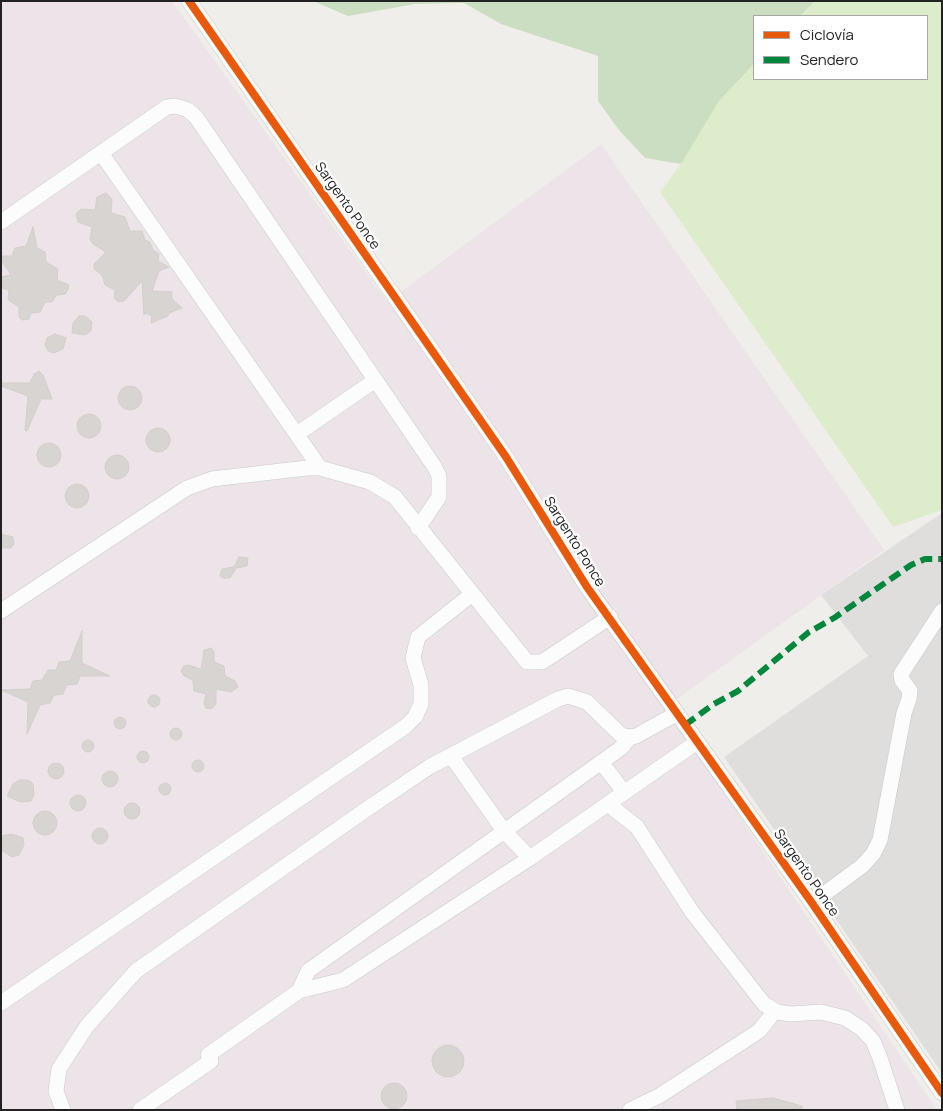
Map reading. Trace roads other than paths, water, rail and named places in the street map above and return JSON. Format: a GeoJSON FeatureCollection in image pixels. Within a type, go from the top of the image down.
{"type":"FeatureCollection","features":[{"type":"Feature","properties":{"kind":"street","name":"Sargento Ponce"},"geometry":{"type":"LineString","coordinates":[[189,1],[506,457],[587,588],[812,903],[942,1093]]}},
{"type":"Feature","properties":{"kind":"street"},"geometry":{"type":"LineString","coordinates":[[1,222],[166,107],[176,106],[192,113],[439,476],[439,497],[418,528]]}},
{"type":"Feature","properties":{"kind":"street"},"geometry":{"type":"LineString","coordinates":[[101,153],[320,468]]}},
{"type":"Feature","properties":{"kind":"street"},"geometry":{"type":"LineString","coordinates":[[297,434],[374,381]]}},
{"type":"Feature","properties":{"kind":"street"},"geometry":{"type":"LineString","coordinates":[[1,611],[154,507],[198,483],[307,468],[320,468],[370,482],[385,489],[395,497],[527,662],[535,664],[542,662],[610,618]]}},
{"type":"Feature","properties":{"kind":"street"},"geometry":{"type":"LineString","coordinates":[[1,1003],[406,726],[415,717],[421,704],[421,685],[413,658],[418,637],[472,594]]}},
{"type":"Feature","properties":{"kind":"street"},"geometry":{"type":"LineString","coordinates":[[812,903],[862,866],[880,840],[904,714],[910,692],[902,680],[901,674],[942,611]]}},
{"type":"Feature","properties":{"kind":"street"},"geometry":{"type":"LineString","coordinates":[[63,1110],[56,1091],[59,1069],[87,1026],[136,971],[361,813],[429,768],[558,698],[568,696],[586,702],[622,735],[630,737],[636,736],[676,714]]}},
{"type":"Feature","properties":{"kind":"street"},"geometry":{"type":"LineString","coordinates":[[299,991],[308,971],[601,762],[620,748],[630,737]]}},
{"type":"Feature","properties":{"kind":"street"},"geometry":{"type":"LineString","coordinates":[[140,1110],[211,1061],[208,1055],[299,991],[343,980],[530,858],[697,742]]}},
{"type":"Feature","properties":{"kind":"street"},"geometry":{"type":"LineString","coordinates":[[451,756],[504,831],[530,858]]}},
{"type":"Feature","properties":{"kind":"street"},"geometry":{"type":"LineString","coordinates":[[601,762],[624,792]]}},
{"type":"Feature","properties":{"kind":"street"},"geometry":{"type":"LineString","coordinates":[[608,804],[637,827],[692,912],[764,1004],[775,1011],[792,1014],[821,1012],[845,1018],[862,1029],[872,1042],[880,1058],[897,1110]]}},
{"type":"Feature","properties":{"kind":"street"},"geometry":{"type":"LineString","coordinates":[[630,1110],[659,1096],[759,1031],[775,1011]]}}]}
